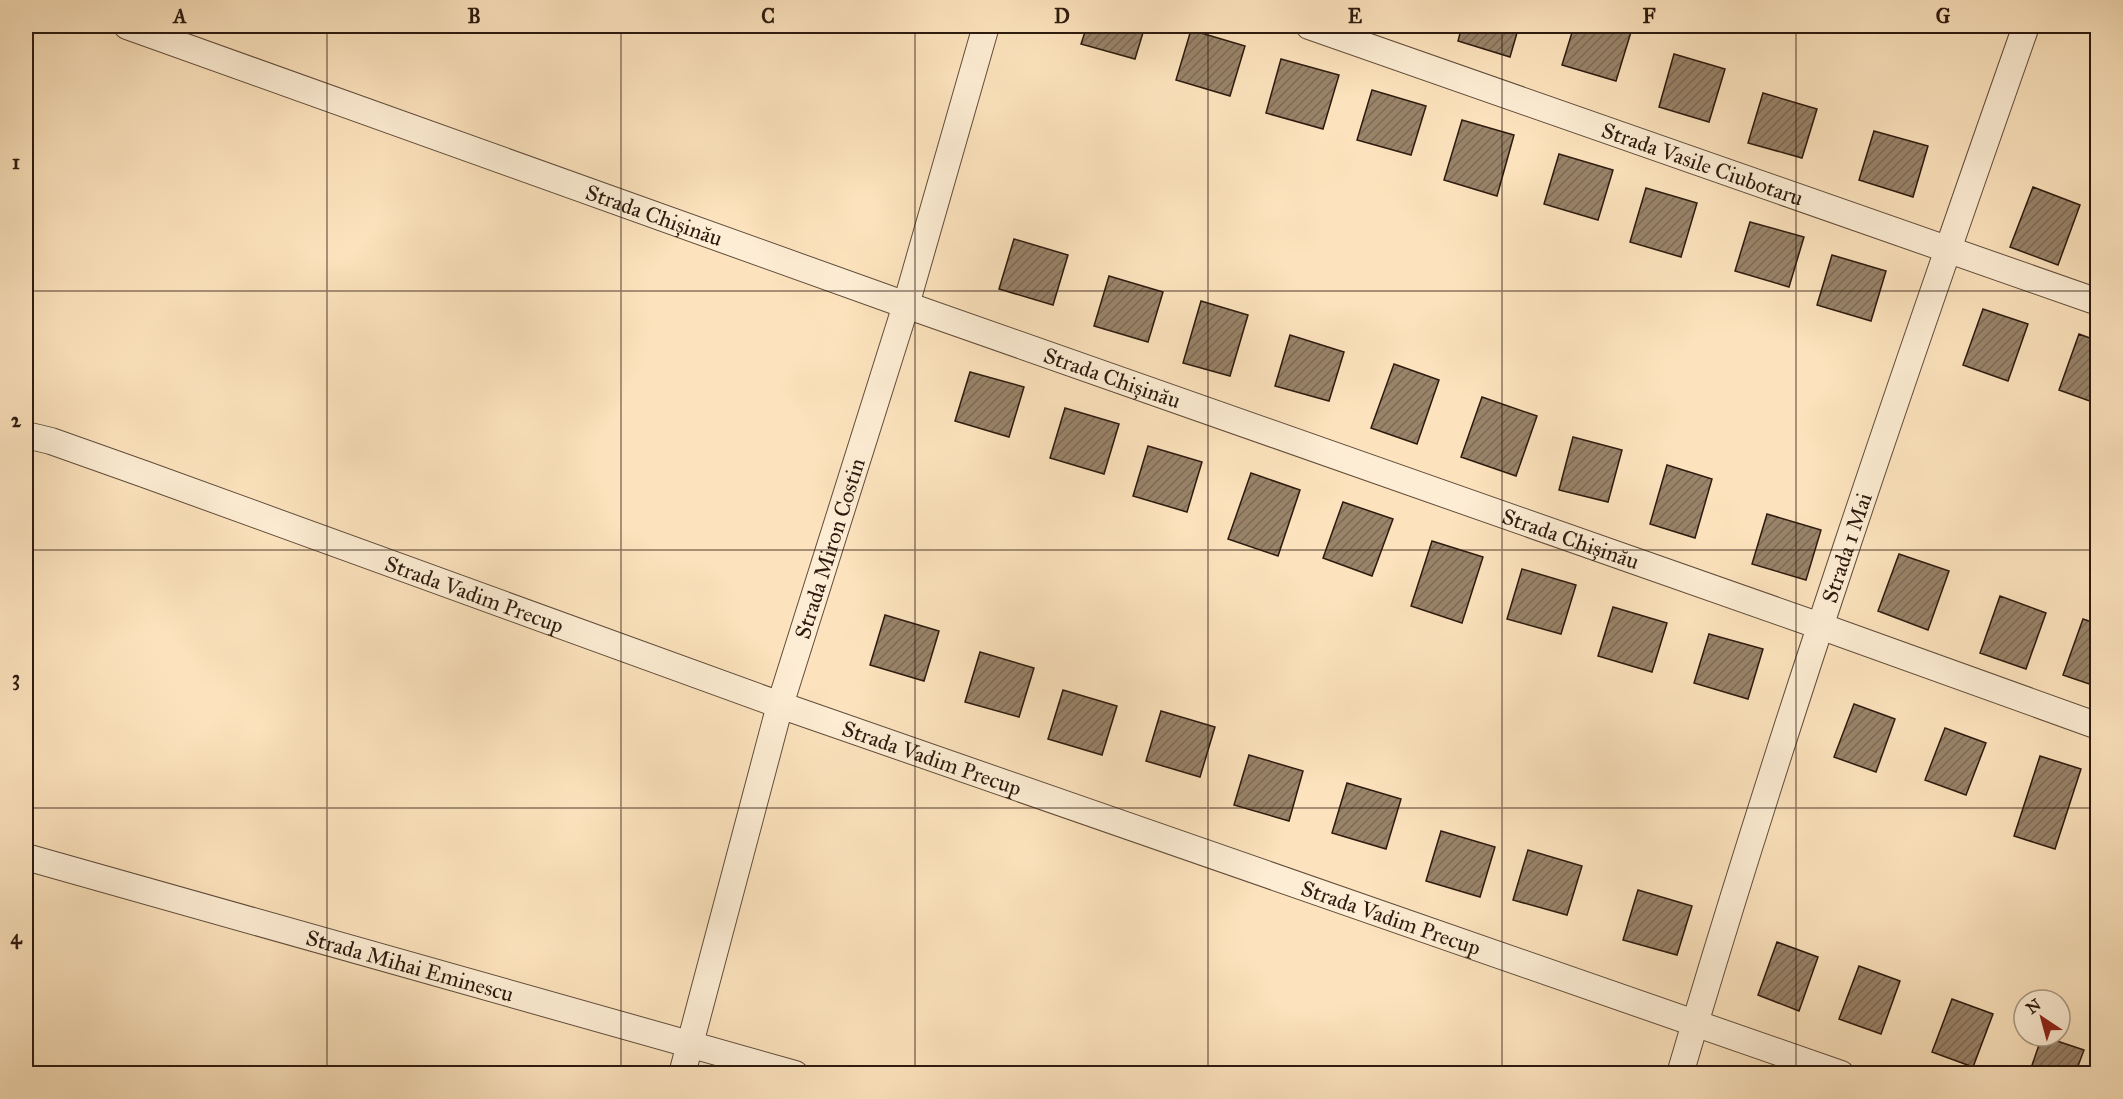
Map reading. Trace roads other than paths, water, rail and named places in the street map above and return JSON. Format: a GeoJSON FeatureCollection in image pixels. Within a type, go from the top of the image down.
{"type":"FeatureCollection","features":[{"type":"Feature","properties":{"kind":"street","name":"Strada Chișinău"},"geometry":{"type":"LineString","coordinates":[[127,26],[906,305],[1820,626],[2097,726]]}},
{"type":"Feature","properties":{"kind":"street","name":"Strada Miron Costin"},"geometry":{"type":"LineString","coordinates":[[682,1074],[780,705],[906,305],[986,26]]}},
{"type":"Feature","properties":{"kind":"street","name":"Strada Vasile Ciubotaru"},"geometry":{"type":"LineString","coordinates":[[1309,26],[2097,302]]}},
{"type":"Feature","properties":{"kind":"street","name":"Strada 1 Mai"},"geometry":{"type":"LineString","coordinates":[[1680,1074],[1820,626],[2025,26]]}},
{"type":"Feature","properties":{"kind":"street","name":"Strada Vadim Precup"},"geometry":{"type":"LineString","coordinates":[[26,435],[51,441],[134,470],[780,705],[1841,1074]]}},
{"type":"Feature","properties":{"kind":"street","name":"Strada Mihai Eminescu"},"geometry":{"type":"LineString","coordinates":[[26,857],[795,1074]]}}]}
